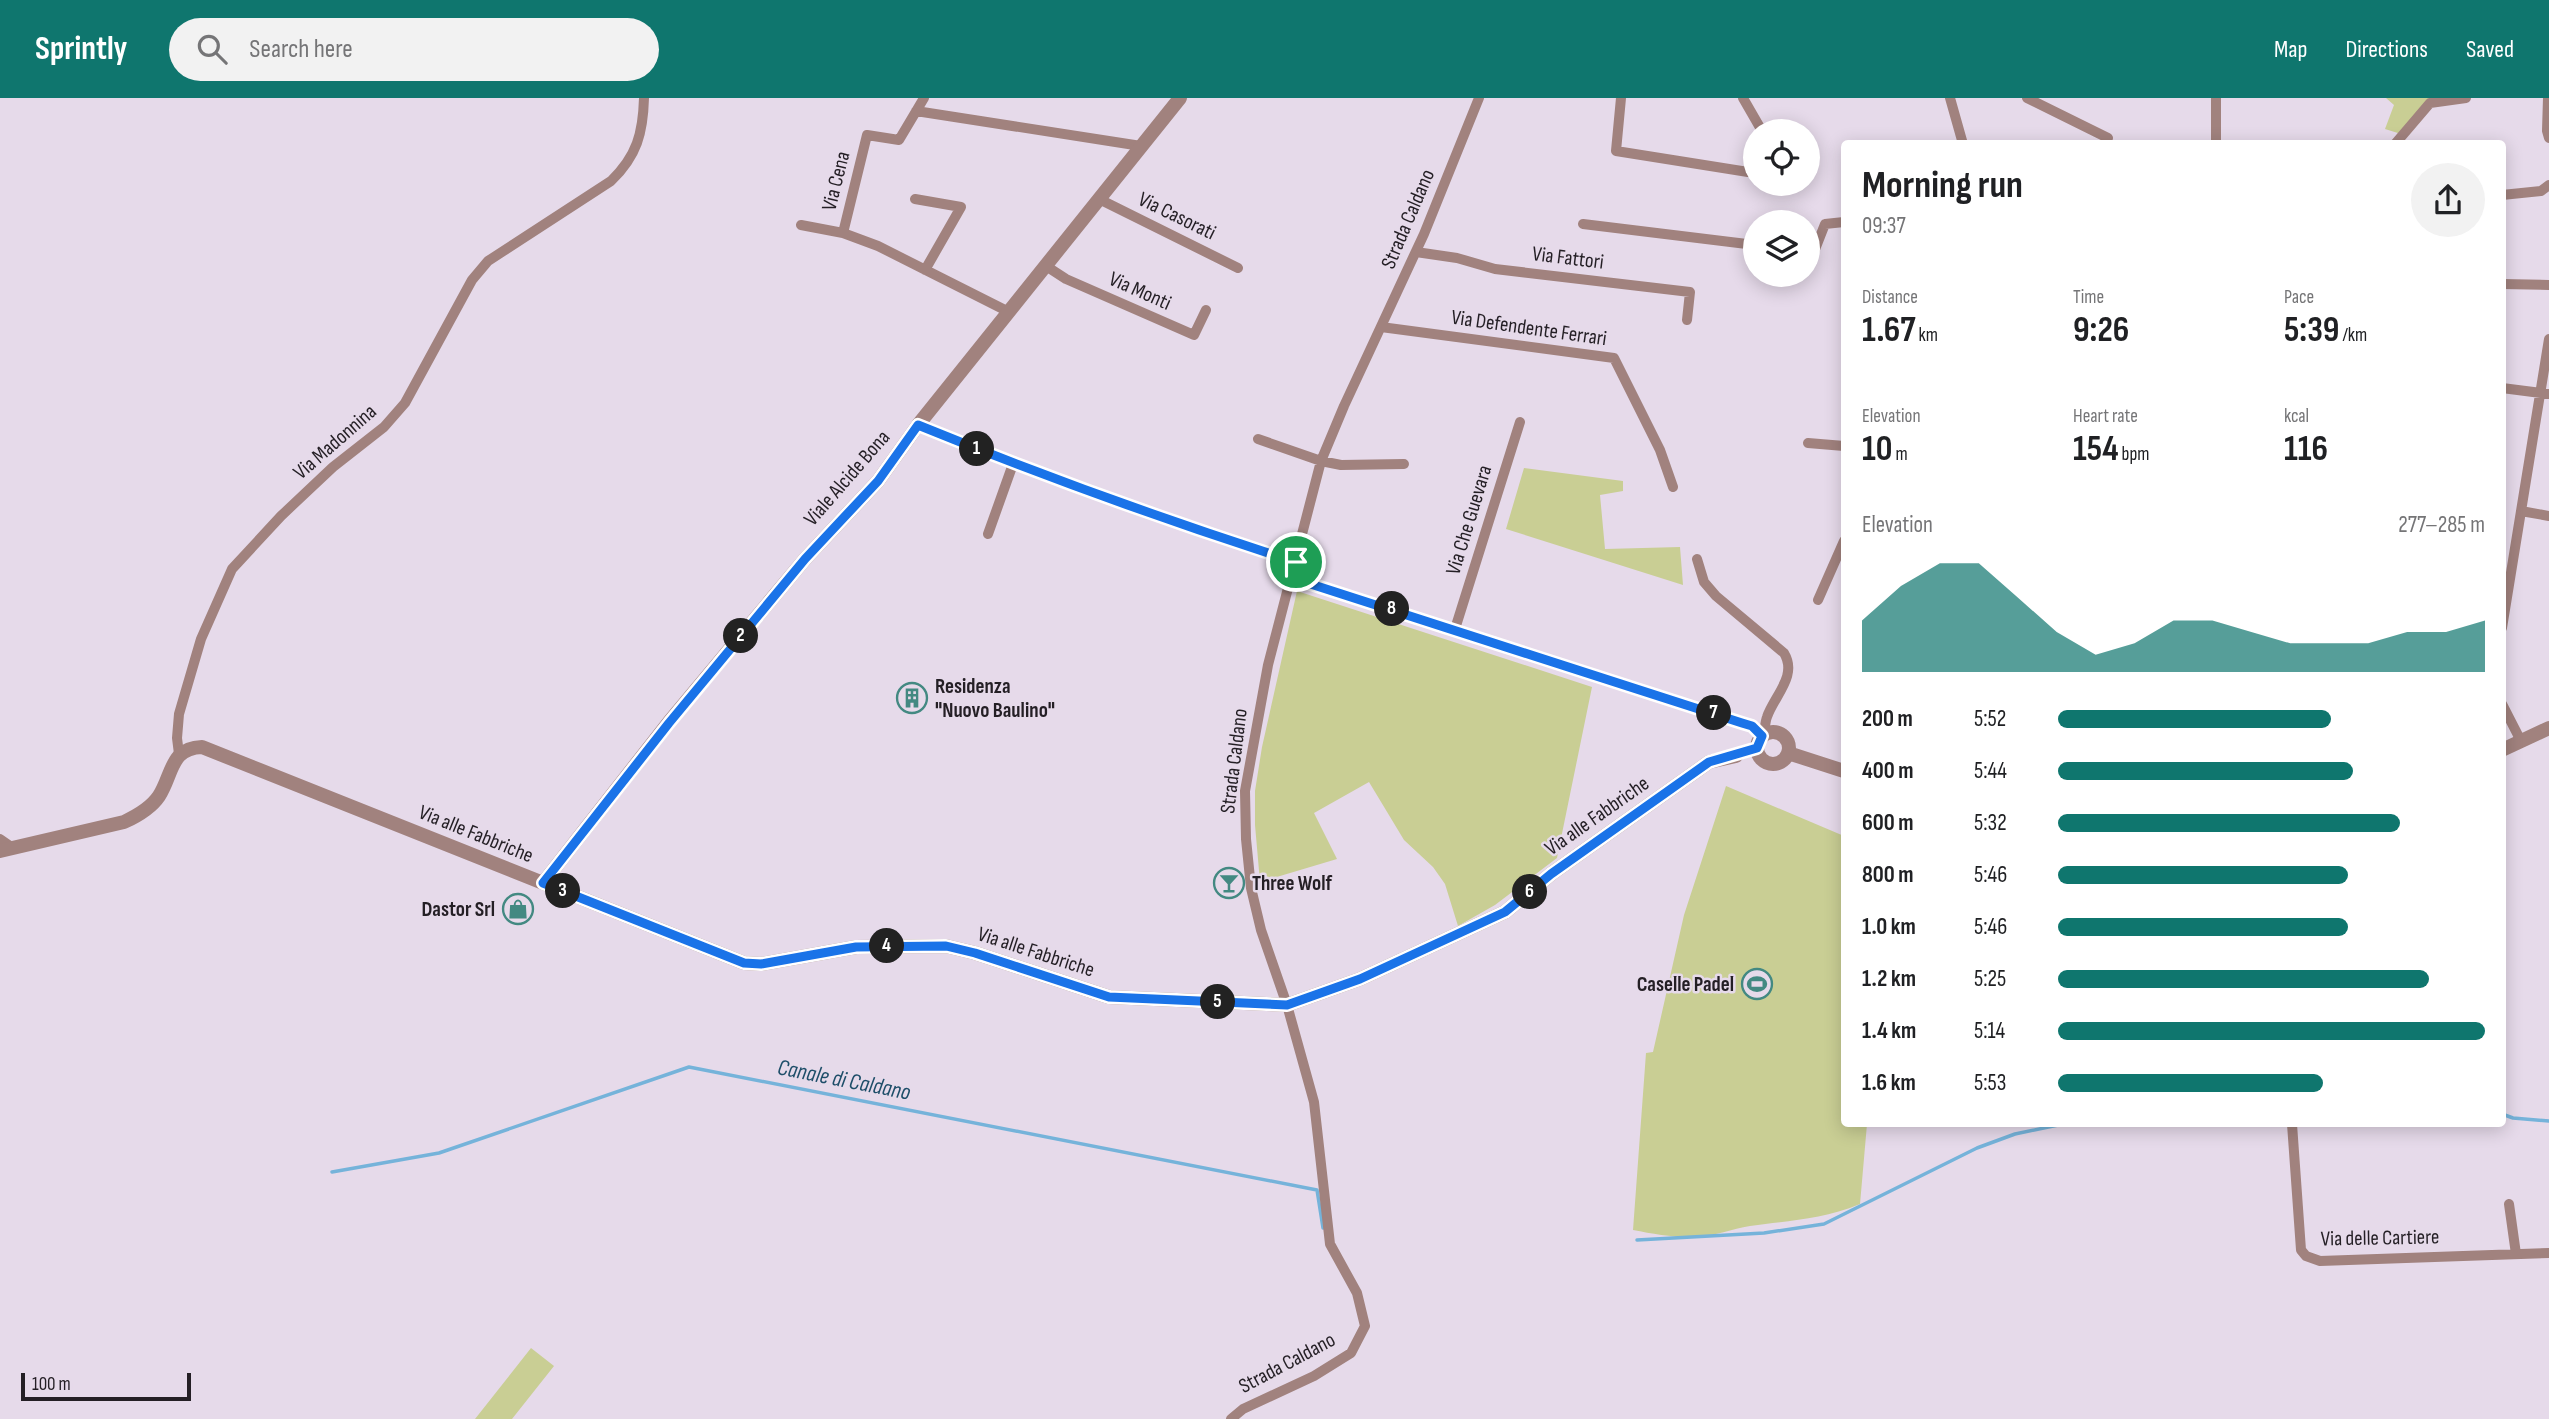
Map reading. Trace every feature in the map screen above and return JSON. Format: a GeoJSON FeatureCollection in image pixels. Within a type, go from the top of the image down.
{"type":"FeatureCollection","features":[{"type":"Feature","properties":{"kind":"street","name":"Via Madonnina"},"geometry":{"type":"LineString","coordinates":[[179,754],[179,715],[201,639],[232,569],[281,516],[333,467],[384,427],[405,403],[472,280],[488,261],[611,181],[626,166],[635,150],[643,120],[643,98]]}},
{"type":"Feature","properties":{"kind":"street","name":"Via Cena"},"geometry":{"type":"LineString","coordinates":[[843,233],[867,135],[899,140],[924,98]]}},
{"type":"Feature","properties":{"kind":"street","name":"Viale Alcide Bona"},"geometry":{"type":"LineString","coordinates":[[543,883],[677,712],[805,559],[878,481],[918,425],[1180,98]]}},
{"type":"Feature","properties":{"kind":"street","name":"Strada Caldano"},"geometry":{"type":"LineString","coordinates":[[1231,1419],[1243,1409],[1314,1376],[1351,1353],[1365,1326],[1357,1293],[1331,1244],[1314,1102],[1287,1005],[1261,930],[1251,888],[1245,791],[1268,665],[1321,461],[1416,252],[1479,98]]}},
{"type":"Feature","properties":{"kind":"street"},"geometry":{"type":"LineString","coordinates":[[1621,98],[1616,150],[1743,171]]}},
{"type":"Feature","properties":{"kind":"street"},"geometry":{"type":"LineString","coordinates":[[1743,98],[1755,119]]}},
{"type":"Feature","properties":{"kind":"street"},"geometry":{"type":"LineString","coordinates":[[1950,98],[1962,140]]}},
{"type":"Feature","properties":{"kind":"street"},"geometry":{"type":"LineString","coordinates":[[2027,98],[2108,138]]}},
{"type":"Feature","properties":{"kind":"street"},"geometry":{"type":"LineString","coordinates":[[2216,98],[2216,140]]}},
{"type":"Feature","properties":{"kind":"street"},"geometry":{"type":"LineString","coordinates":[[2398,140],[2430,103],[2466,98]]}},
{"type":"Feature","properties":{"kind":"street"},"geometry":{"type":"LineString","coordinates":[[2548,98],[2549,138]]}},
{"type":"Feature","properties":{"kind":"street"},"geometry":{"type":"LineString","coordinates":[[916,111],[1141,146]]}},
{"type":"Feature","properties":{"kind":"street"},"geometry":{"type":"LineString","coordinates":[[2506,195],[2542,191],[2549,185]]}},
{"type":"Feature","properties":{"kind":"street","name":"Via Casorati"},"geometry":{"type":"LineString","coordinates":[[1099,198],[1238,268]]}},
{"type":"Feature","properties":{"kind":"street"},"geometry":{"type":"LineString","coordinates":[[915,199],[961,207],[925,270]]}},
{"type":"Feature","properties":{"kind":"street"},"geometry":{"type":"LineString","coordinates":[[1820,236],[1825,223],[1841,222]]}},
{"type":"Feature","properties":{"kind":"street"},"geometry":{"type":"LineString","coordinates":[[1583,224],[1743,244]]}},
{"type":"Feature","properties":{"kind":"street","name":"Via Cena"},"geometry":{"type":"LineString","coordinates":[[801,225],[843,233],[878,246],[1009,312]]}},
{"type":"Feature","properties":{"kind":"street","name":"Via Fattori"},"geometry":{"type":"LineString","coordinates":[[1416,252],[1457,258],[1495,269],[1690,292],[1687,320]]}},
{"type":"Feature","properties":{"kind":"street","name":"Via Monti"},"geometry":{"type":"LineString","coordinates":[[1046,266],[1066,279],[1194,335],[1206,310]]}},
{"type":"Feature","properties":{"kind":"street"},"geometry":{"type":"LineString","coordinates":[[2506,284],[2549,285]]}},
{"type":"Feature","properties":{"kind":"street","name":"Via Defendente Ferrari"},"geometry":{"type":"LineString","coordinates":[[1381,327],[1614,358],[1660,450],[1672,487]]}},
{"type":"Feature","properties":{"kind":"street"},"geometry":{"type":"LineString","coordinates":[[2506,603],[2545,393],[2549,339]]}},
{"type":"Feature","properties":{"kind":"street"},"geometry":{"type":"LineString","coordinates":[[2506,388],[2545,393]]}},
{"type":"Feature","properties":{"kind":"street","name":"Via Che Guevara"},"geometry":{"type":"LineString","coordinates":[[1455,629],[1520,422]]}},
{"type":"Feature","properties":{"kind":"street"},"geometry":{"type":"LineString","coordinates":[[918,425],[1141,512],[1296,562]]}},
{"type":"Feature","properties":{"kind":"street"},"geometry":{"type":"LineString","coordinates":[[1258,439],[1321,461],[1341,465],[1404,464]]}},
{"type":"Feature","properties":{"kind":"street"},"geometry":{"type":"LineString","coordinates":[[1808,443],[1841,446]]}},
{"type":"Feature","properties":{"kind":"street"},"geometry":{"type":"LineString","coordinates":[[988,534],[1013,464]]}},
{"type":"Feature","properties":{"kind":"street"},"geometry":{"type":"LineString","coordinates":[[2521,511],[2549,516]]}},
{"type":"Feature","properties":{"kind":"street"},"geometry":{"type":"LineString","coordinates":[[1818,600],[1841,548]]}},
{"type":"Feature","properties":{"kind":"street"},"geometry":{"type":"LineString","coordinates":[[1697,559],[1704,582],[1716,596],[1784,653],[1788,660],[1786,681],[1766,718],[1761,740],[1759,756],[1770,764],[1778,763],[1787,753],[1788,747],[1783,736],[1771,732],[1761,740],[1736,756]]}},
{"type":"Feature","properties":{"kind":"street"},"geometry":{"type":"LineString","coordinates":[[1292,578],[1752,726],[1761,740]]}},
{"type":"Feature","properties":{"kind":"street"},"geometry":{"type":"LineString","coordinates":[[2506,713],[2521,741]]}},
{"type":"Feature","properties":{"kind":"street"},"geometry":{"type":"LineString","coordinates":[[2506,748],[2549,728]]}},
{"type":"Feature","properties":{"kind":"street","name":"Via alle Fabbriche"},"geometry":{"type":"LineString","coordinates":[[179,754],[191,747],[202,747],[744,963],[761,964],[856,947],[946,946],[1109,997],[1287,1005],[1360,979],[1505,912],[1551,874],[1709,762],[1736,756]]}},
{"type":"Feature","properties":{"kind":"street"},"geometry":{"type":"LineString","coordinates":[[1787,753],[1841,770]]}},
{"type":"Feature","properties":{"kind":"street"},"geometry":{"type":"LineString","coordinates":[[0,839],[7,849],[124,822],[137,816],[158,798],[179,754]]}},
{"type":"Feature","properties":{"kind":"street","name":"Via delle Cartiere"},"geometry":{"type":"LineString","coordinates":[[2292,1127],[2301,1250],[2306,1256],[2319,1261],[2549,1253]]}},
{"type":"Feature","properties":{"kind":"street"},"geometry":{"type":"LineString","coordinates":[[2510,1204],[2515,1254]]}},
{"type":"Feature","properties":{"kind":"green space"},"geometry":{"type":"Polygon","coordinates":[[[2386,98],[2433,98],[2401,134],[2385,129],[2394,105],[2386,98]]]}},
{"type":"Feature","properties":{"kind":"green space"},"geometry":{"type":"Polygon","coordinates":[[[1524,468],[1623,481],[1623,491],[1600,495],[1605,549],[1680,547],[1683,585],[1506,529],[1524,468]]]}},
{"type":"Feature","properties":{"kind":"green space"},"geometry":{"type":"Polygon","coordinates":[[[1297,591],[1592,687],[1557,858],[1495,905],[1458,926],[1445,884],[1433,867],[1404,840],[1369,782],[1314,813],[1337,859],[1260,882],[1255,791],[1262,747],[1297,591]]]}},
{"type":"Feature","properties":{"kind":"green space","name":"Caselle Padel"},"geometry":{"type":"Polygon","coordinates":[[[1726,786],[1841,835],[1841,1127],[1867,1127],[1860,1204],[1819,1216],[1704,1236],[1673,1236],[1633,1230],[1646,1053],[1653,1052],[1684,915],[1726,786]]]}},
{"type":"Feature","properties":{"kind":"green space"},"geometry":{"type":"Polygon","coordinates":[[[531,1348],[554,1366],[512,1419],[475,1419],[531,1348]]]}},
{"type":"Feature","properties":{"kind":"waterway","name":"Canale di Caldano"},"geometry":{"type":"LineString","coordinates":[[332,1172],[439,1153],[689,1067],[1317,1190],[1323,1228]]}},
{"type":"Feature","properties":{"kind":"waterway"},"geometry":{"type":"LineString","coordinates":[[2506,1115],[2549,1121]]}},
{"type":"Feature","properties":{"kind":"waterway"},"geometry":{"type":"LineString","coordinates":[[1637,1240],[1764,1233],[1824,1224],[1977,1148],[2015,1134],[2049,1127]]}},
{"type":"Feature","properties":{"kind":"place","name":"Residenza \"Nuovo Baulino\""},"geometry":{"type":"Point","coordinates":[912,698]}},
{"type":"Feature","properties":{"kind":"place","name":"Three Wolf"},"geometry":{"type":"Point","coordinates":[1229,883]}},
{"type":"Feature","properties":{"kind":"place","name":"Dastor Srl"},"geometry":{"type":"Point","coordinates":[518,909]}},
{"type":"Feature","properties":{"kind":"place","name":"Caselle Padel"},"geometry":{"type":"Point","coordinates":[1757,984]}},
{"type":"Feature","properties":{"kind":"route"},"geometry":{"type":"LineString","coordinates":[[918,425],[1141,512],[1296,562],[1292,578],[1752,726],[1762,736],[1757,748],[1709,762],[1551,874],[1505,912],[1360,979],[1287,1005],[1109,997],[946,946],[856,947],[761,964],[744,963],[543,883],[669,723],[805,559],[878,481],[918,425]]}}]}
